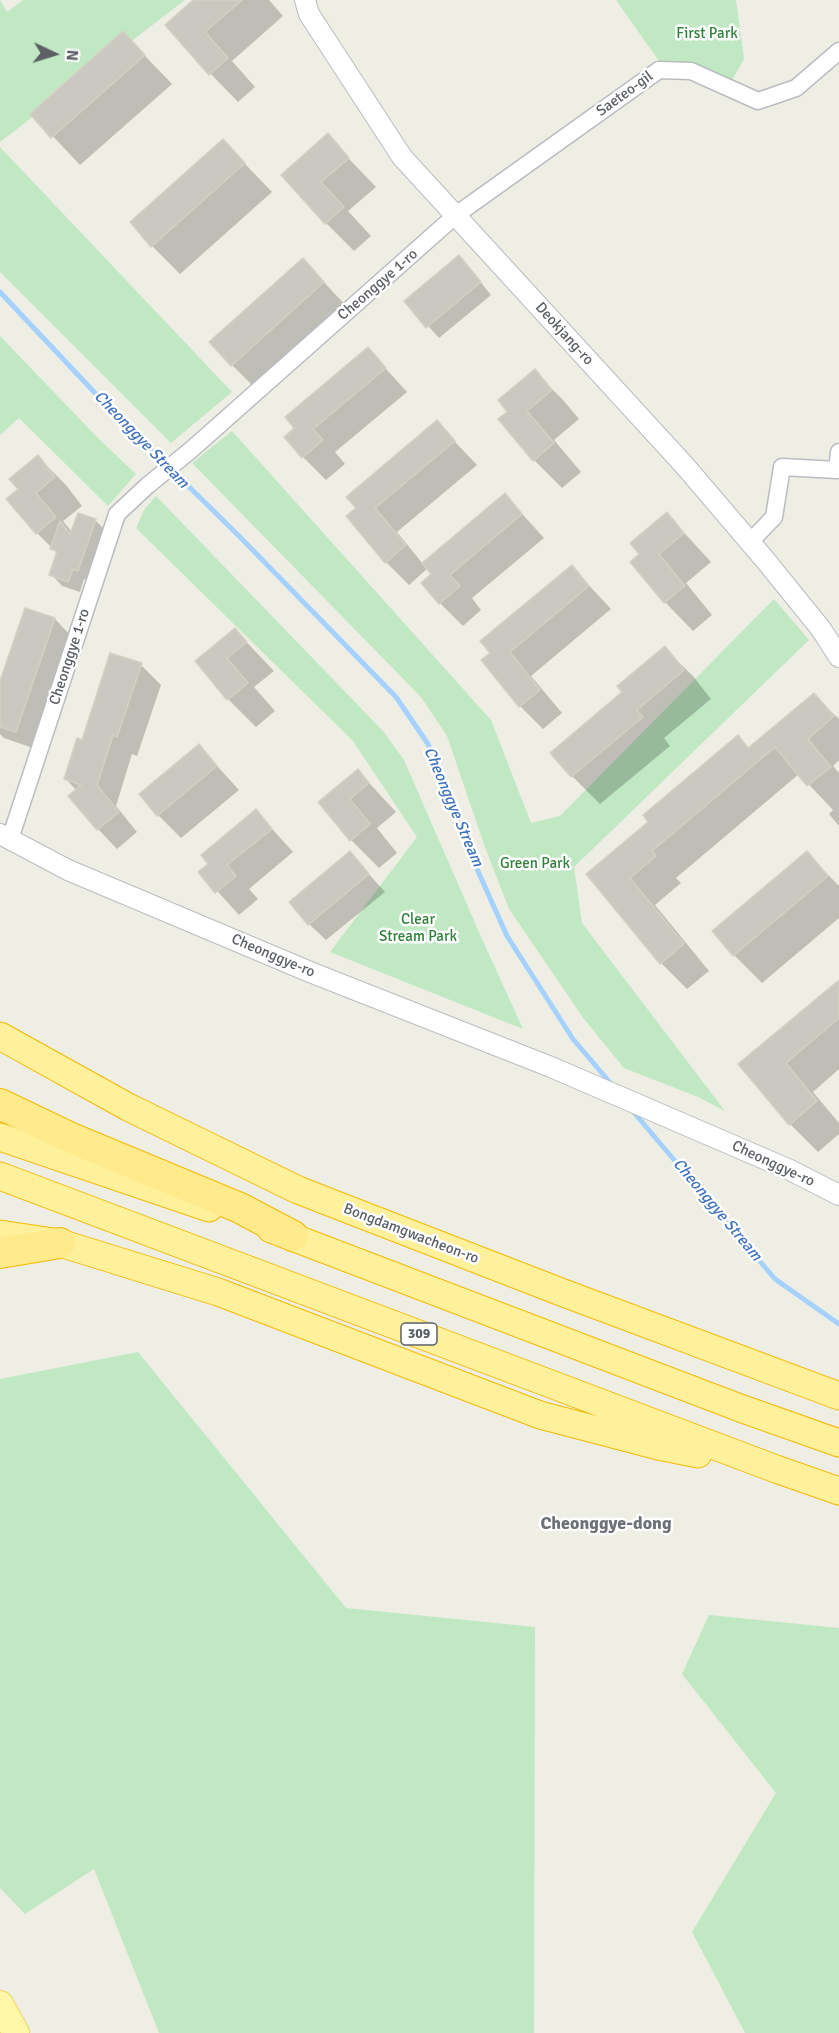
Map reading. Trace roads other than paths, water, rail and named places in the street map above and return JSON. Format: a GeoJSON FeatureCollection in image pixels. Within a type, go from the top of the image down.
{"type":"FeatureCollection","features":[{"type":"Feature","properties":{"kind":"highway","name":"Bongdamgwacheon-ro"},"geometry":{"type":"LineString","coordinates":[[0,1036],[128,1107],[298,1190],[839,1396]]}},
{"type":"Feature","properties":{"kind":"highway"},"geometry":{"type":"LineString","coordinates":[[0,1104],[69,1137],[240,1208],[292,1236]]}},
{"type":"Feature","properties":{"kind":"highway"},"geometry":{"type":"LineString","coordinates":[[0,1137],[292,1236],[729,1404],[839,1443]]}},
{"type":"Feature","properties":{"kind":"highway","name":"309"},"geometry":{"type":"LineString","coordinates":[[0,1176],[839,1491]]}},
{"type":"Feature","properties":{"kind":"highway"},"geometry":{"type":"LineString","coordinates":[[0,1234],[60,1243],[218,1292],[540,1415],[658,1446],[776,1469]]}},
{"type":"Feature","properties":{"kind":"highway"},"geometry":{"type":"LineString","coordinates":[[0,1253],[60,1243]]}},
{"type":"Feature","properties":{"kind":"main road"},"geometry":{"type":"LineString","coordinates":[[0,2004],[16,2033]]}},
{"type":"Feature","properties":{"kind":"street","name":"Deokjang-ro"},"geometry":{"type":"LineString","coordinates":[[305,0],[309,14],[402,157],[677,457],[750,542],[820,629],[839,657]]}},
{"type":"Feature","properties":{"kind":"street","name":"Saeteo-gil"},"geometry":{"type":"LineString","coordinates":[[456,215],[659,70],[691,71],[758,101],[796,88],[839,51]]}},
{"type":"Feature","properties":{"kind":"street","name":"Cheonggye 1-ro"},"geometry":{"type":"LineString","coordinates":[[5,837],[117,514],[456,215]]}},
{"type":"Feature","properties":{"kind":"street"},"geometry":{"type":"LineString","coordinates":[[750,542],[774,517],[782,467],[837,471],[839,452]]}},
{"type":"Feature","properties":{"kind":"street","name":"Cheonggye-ro"},"geometry":{"type":"LineString","coordinates":[[5,837],[68,870],[310,972],[551,1067],[790,1170],[839,1195]]}},
{"type":"Feature","properties":{"kind":"waterway","name":"Cheonggye Stream"},"geometry":{"type":"LineString","coordinates":[[0,292],[112,411],[239,536],[396,697],[428,744],[473,860],[507,936],[573,1039],[612,1085]]}},
{"type":"Feature","properties":{"kind":"waterway","name":"Cheonggye Stream"},"geometry":{"type":"LineString","coordinates":[[631,1109],[775,1279],[839,1324]]}},
{"type":"Feature","properties":{"kind":"district","name":"Cheonggye-dong"},"geometry":{"type":"Point","coordinates":[606,1524]}},
{"type":"Feature","properties":{"kind":"park label","name":"First Park"},"geometry":{"type":"Point","coordinates":[707,34]}},
{"type":"Feature","properties":{"kind":"park label","name":"Green Park"},"geometry":{"type":"Point","coordinates":[535,864]}},
{"type":"Feature","properties":{"kind":"park label","name":"Clear Stream Park"},"geometry":{"type":"Point","coordinates":[418,928]}}]}
